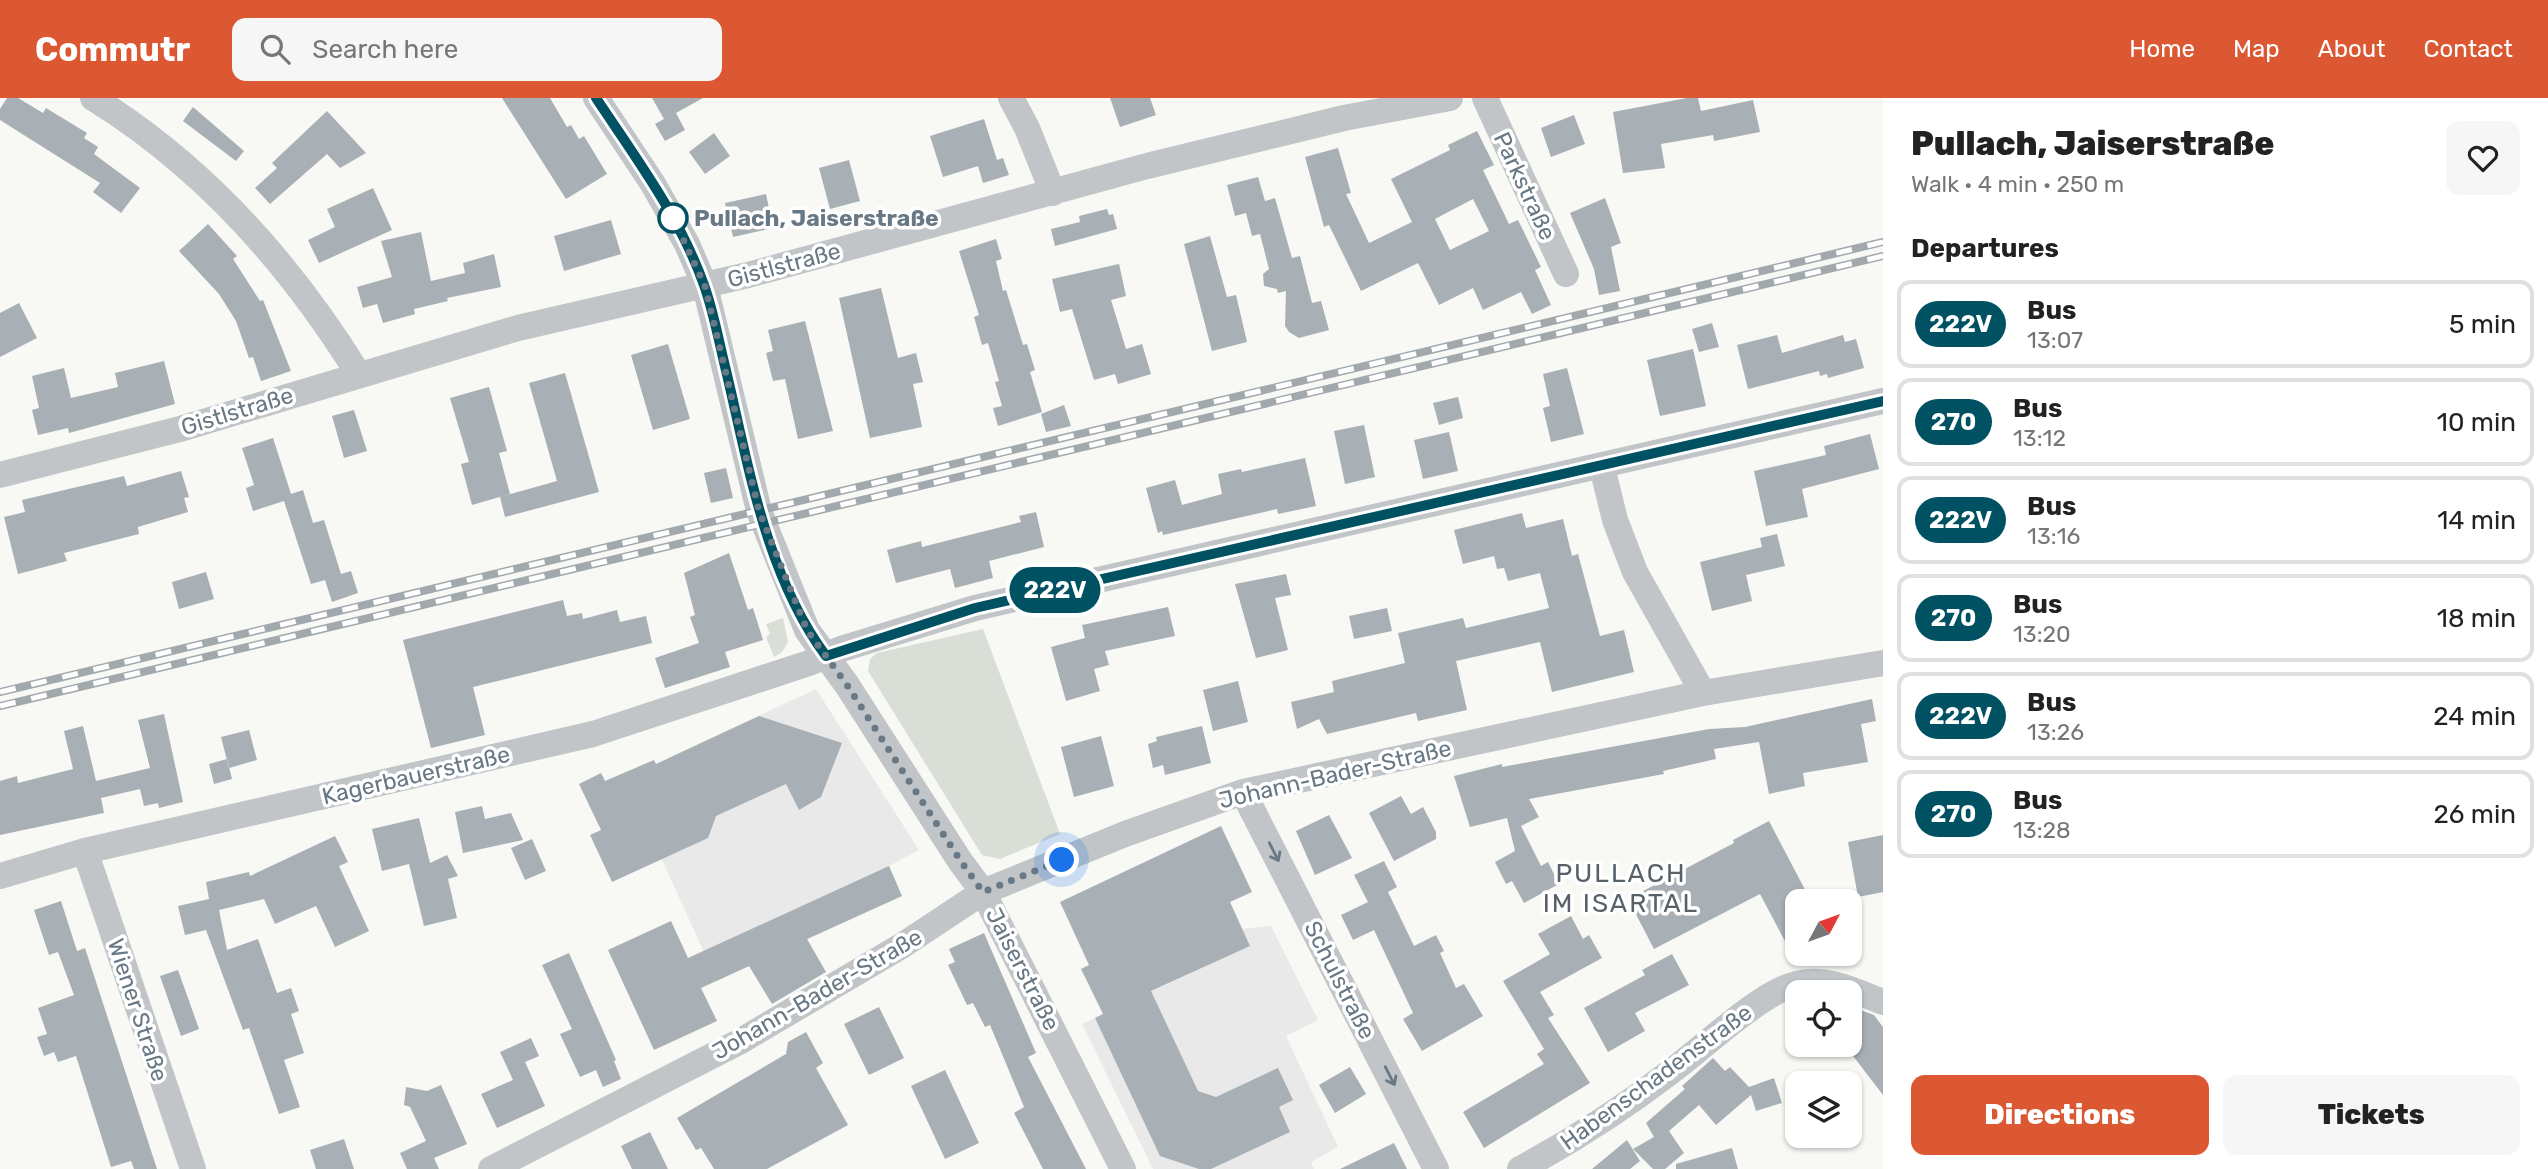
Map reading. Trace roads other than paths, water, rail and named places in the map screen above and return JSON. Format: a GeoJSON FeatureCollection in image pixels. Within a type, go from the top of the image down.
{"type":"FeatureCollection","features":[{"type":"Feature","properties":{"kind":"street"},"geometry":{"type":"LineString","coordinates":[[93,98],[194,174],[239,217],[288,275],[338,341],[359,374]]}},
{"type":"Feature","properties":{"kind":"street","name":"Jaiserstraße"},"geometry":{"type":"LineString","coordinates":[[596,98],[653,184],[687,244],[705,286],[759,511],[807,630],[983,892],[1123,1169]]}},
{"type":"Feature","properties":{"kind":"street"},"geometry":{"type":"LineString","coordinates":[[1011,98],[1027,128],[1053,193]]}},
{"type":"Feature","properties":{"kind":"street","name":"Gistlstraße"},"geometry":{"type":"LineString","coordinates":[[0,475],[180,429],[518,328],[705,286],[1147,166],[1337,120],[1450,98]]}},
{"type":"Feature","properties":{"kind":"street","name":"Parkstraße"},"geometry":{"type":"LineString","coordinates":[[1485,98],[1566,274]]}},
{"type":"Feature","properties":{"kind":"street","name":"Kagerbauerstraße"},"geometry":{"type":"LineString","coordinates":[[0,876],[85,851],[593,734],[975,608],[1883,401]]}},
{"type":"Feature","properties":{"kind":"street"},"geometry":{"type":"LineString","coordinates":[[1602,467],[1615,520],[1635,572],[1703,693]]}},
{"type":"Feature","properties":{"kind":"street","name":"Johann-Bader-Straße"},"geometry":{"type":"LineString","coordinates":[[491,1169],[739,1042],[903,945],[983,892],[1125,834],[1243,792],[1703,693],[1883,663]]}},
{"type":"Feature","properties":{"kind":"street","name":"Schulstraße"},"geometry":{"type":"LineString","coordinates":[[1243,792],[1436,1169]]}},
{"type":"Feature","properties":{"kind":"street","name":"Wiener Straße"},"geometry":{"type":"LineString","coordinates":[[85,851],[193,1169]]}},
{"type":"Feature","properties":{"kind":"street","name":"Habenschadenstraße"},"geometry":{"type":"LineString","coordinates":[[1521,1169],[1568,1143],[1661,1079],[1761,1002],[1793,984],[1814,981],[1834,983],[1883,1002]]}},
{"type":"Feature","properties":{"kind":"railway"},"geometry":{"type":"LineString","coordinates":[[0,692],[1883,242]]}},
{"type":"Feature","properties":{"kind":"railway"},"geometry":{"type":"LineString","coordinates":[[0,706],[1883,256]]}},
{"type":"Feature","properties":{"kind":"place","name":"Pullach, Jaiserstraße"},"geometry":{"type":"Point","coordinates":[673,218]}},
{"type":"Feature","properties":{"kind":"district","name":"PULLACH IM ISARTAL"},"geometry":{"type":"Point","coordinates":[1621,888]}}]}
